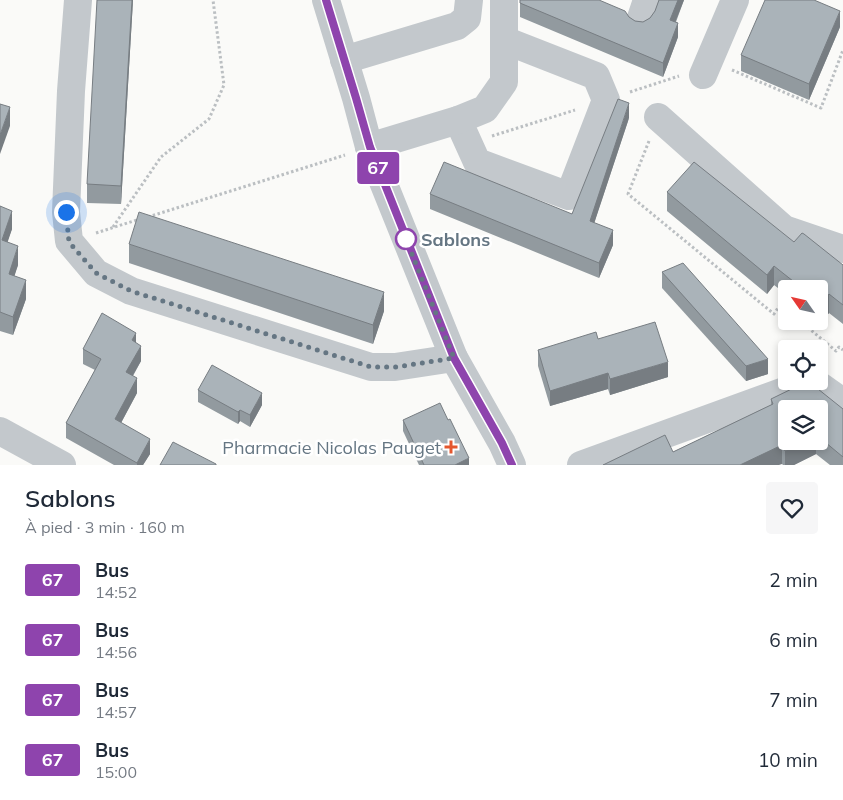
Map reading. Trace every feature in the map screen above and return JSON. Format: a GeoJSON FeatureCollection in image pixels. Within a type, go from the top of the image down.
{"type":"FeatureCollection","features":[{"type":"Feature","properties":{"kind":"street"},"geometry":{"type":"LineString","coordinates":[[78,0],[71,92],[66,212],[69,242],[96,273],[131,291],[371,367],[396,367],[454,358]]}},
{"type":"Feature","properties":{"kind":"street"},"geometry":{"type":"LineString","coordinates":[[326,0],[344,60],[361,150],[454,358],[502,443],[512,465]]}},
{"type":"Feature","properties":{"kind":"street"},"geometry":{"type":"LineString","coordinates":[[344,60],[457,26],[467,18],[469,0]]}},
{"type":"Feature","properties":{"kind":"street"},"geometry":{"type":"LineString","coordinates":[[361,150],[458,120],[485,109],[504,82],[504,0]]}},
{"type":"Feature","properties":{"kind":"street"},"geometry":{"type":"LineString","coordinates":[[703,75],[735,0]]}},
{"type":"Feature","properties":{"kind":"street"},"geometry":{"type":"LineString","coordinates":[[458,120],[477,162],[569,196],[606,100],[603,92],[596,76],[504,40]]}},
{"type":"Feature","properties":{"kind":"street"},"geometry":{"type":"LineString","coordinates":[[658,117],[784,228],[843,249]]}},
{"type":"Feature","properties":{"kind":"street"},"geometry":{"type":"LineString","coordinates":[[581,465],[787,390]]}},
{"type":"Feature","properties":{"kind":"street"},"geometry":{"type":"LineString","coordinates":[[825,390],[843,402]]}},
{"type":"Feature","properties":{"kind":"street"},"geometry":{"type":"LineString","coordinates":[[0,431],[62,465]]}},
{"type":"Feature","properties":{"kind":"path"},"geometry":{"type":"LineString","coordinates":[[113,228],[162,157],[209,119],[224,85],[213,0]]}},
{"type":"Feature","properties":{"kind":"path"},"geometry":{"type":"LineString","coordinates":[[658,117],[628,194],[774,314],[778,308]]}},
{"type":"Feature","properties":{"kind":"path"},"geometry":{"type":"LineString","coordinates":[[69,242],[361,150]]}},
{"type":"Feature","properties":{"kind":"path"},"geometry":{"type":"LineString","coordinates":[[811,330],[836,351],[839,348],[843,350]]}},
{"type":"Feature","properties":{"kind":"building"},"geometry":{"type":"Polygon","coordinates":[[[97,0],[132,0],[121,186],[87,184],[97,0]]]}},
{"type":"Feature","properties":{"kind":"building"},"geometry":{"type":"Polygon","coordinates":[[[520,0],[599,0],[625,11],[635,21],[643,22],[650,18],[659,0],[678,0],[670,20],[678,23],[663,63],[520,3],[520,0]]]}},
{"type":"Feature","properties":{"kind":"building"},"geometry":{"type":"Polygon","coordinates":[[[765,0],[814,0],[840,11],[809,84],[741,55],[765,0]]]}},
{"type":"Feature","properties":{"kind":"building"},"geometry":{"type":"Polygon","coordinates":[[[618,99],[629,103],[590,221],[613,230],[599,263],[430,194],[444,162],[572,214],[618,99]]]}},
{"type":"Feature","properties":{"kind":"building"},"geometry":{"type":"Polygon","coordinates":[[[0,104],[10,107],[0,135],[0,104]]]}},
{"type":"Feature","properties":{"kind":"building"},"geometry":{"type":"Polygon","coordinates":[[[694,162],[794,242],[802,233],[843,265],[843,305],[828,295],[828,280],[792,280],[774,266],[767,275],[667,192],[694,162]]]}},
{"type":"Feature","properties":{"kind":"building"},"geometry":{"type":"Polygon","coordinates":[[[0,206],[12,211],[2,240],[18,246],[9,274],[26,280],[13,317],[0,312],[0,206]]]}},
{"type":"Feature","properties":{"kind":"building"},"geometry":{"type":"Polygon","coordinates":[[[139,212],[384,292],[373,325],[129,244],[139,212]]]}},
{"type":"Feature","properties":{"kind":"building"},"geometry":{"type":"Polygon","coordinates":[[[683,263],[768,359],[746,366],[662,272],[683,263]]]}},
{"type":"Feature","properties":{"kind":"building"},"geometry":{"type":"Polygon","coordinates":[[[102,313],[136,333],[132,340],[141,346],[126,372],[137,378],[115,419],[150,439],[137,463],[66,423],[101,359],[83,349],[102,313]]]}},
{"type":"Feature","properties":{"kind":"building"},"geometry":{"type":"Polygon","coordinates":[[[655,322],[668,362],[610,379],[608,373],[550,391],[538,350],[596,332],[598,339],[655,322]]]}},
{"type":"Feature","properties":{"kind":"building"},"geometry":{"type":"Polygon","coordinates":[[[212,365],[262,393],[250,415],[240,410],[238,412],[198,390],[212,365]]]}},
{"type":"Feature","properties":{"kind":"building"},"geometry":{"type":"Polygon","coordinates":[[[790,390],[819,390],[843,409],[843,457],[828,444],[828,400],[778,400],[778,447],[740,465],[603,465],[665,435],[673,452],[773,404],[771,399],[790,390]]]}},
{"type":"Feature","properties":{"kind":"building"},"geometry":{"type":"Polygon","coordinates":[[[440,403],[469,458],[455,465],[424,465],[403,420],[440,403]]]}},
{"type":"Feature","properties":{"kind":"building"},"geometry":{"type":"Polygon","coordinates":[[[173,442],[216,464],[216,465],[160,465],[173,442]]]}},
{"type":"Feature","properties":{"kind":"bus line","name":"67"},"geometry":{"type":"LineString","coordinates":[[326,0],[370,147],[454,358],[502,443],[512,465]]}},
{"type":"Feature","properties":{"kind":"place","name":"Sablons"},"geometry":{"type":"Point","coordinates":[406,239]}},
{"type":"Feature","properties":{"kind":"place","name":"Pharmacie Nicolas Pauget"},"geometry":{"type":"Point","coordinates":[451,447]}},
{"type":"Feature","properties":{"kind":"route"},"geometry":{"type":"LineString","coordinates":[[66,212],[69,242],[96,273],[131,291],[371,367],[396,367],[454,358],[405,237],[406,239]]}}]}
